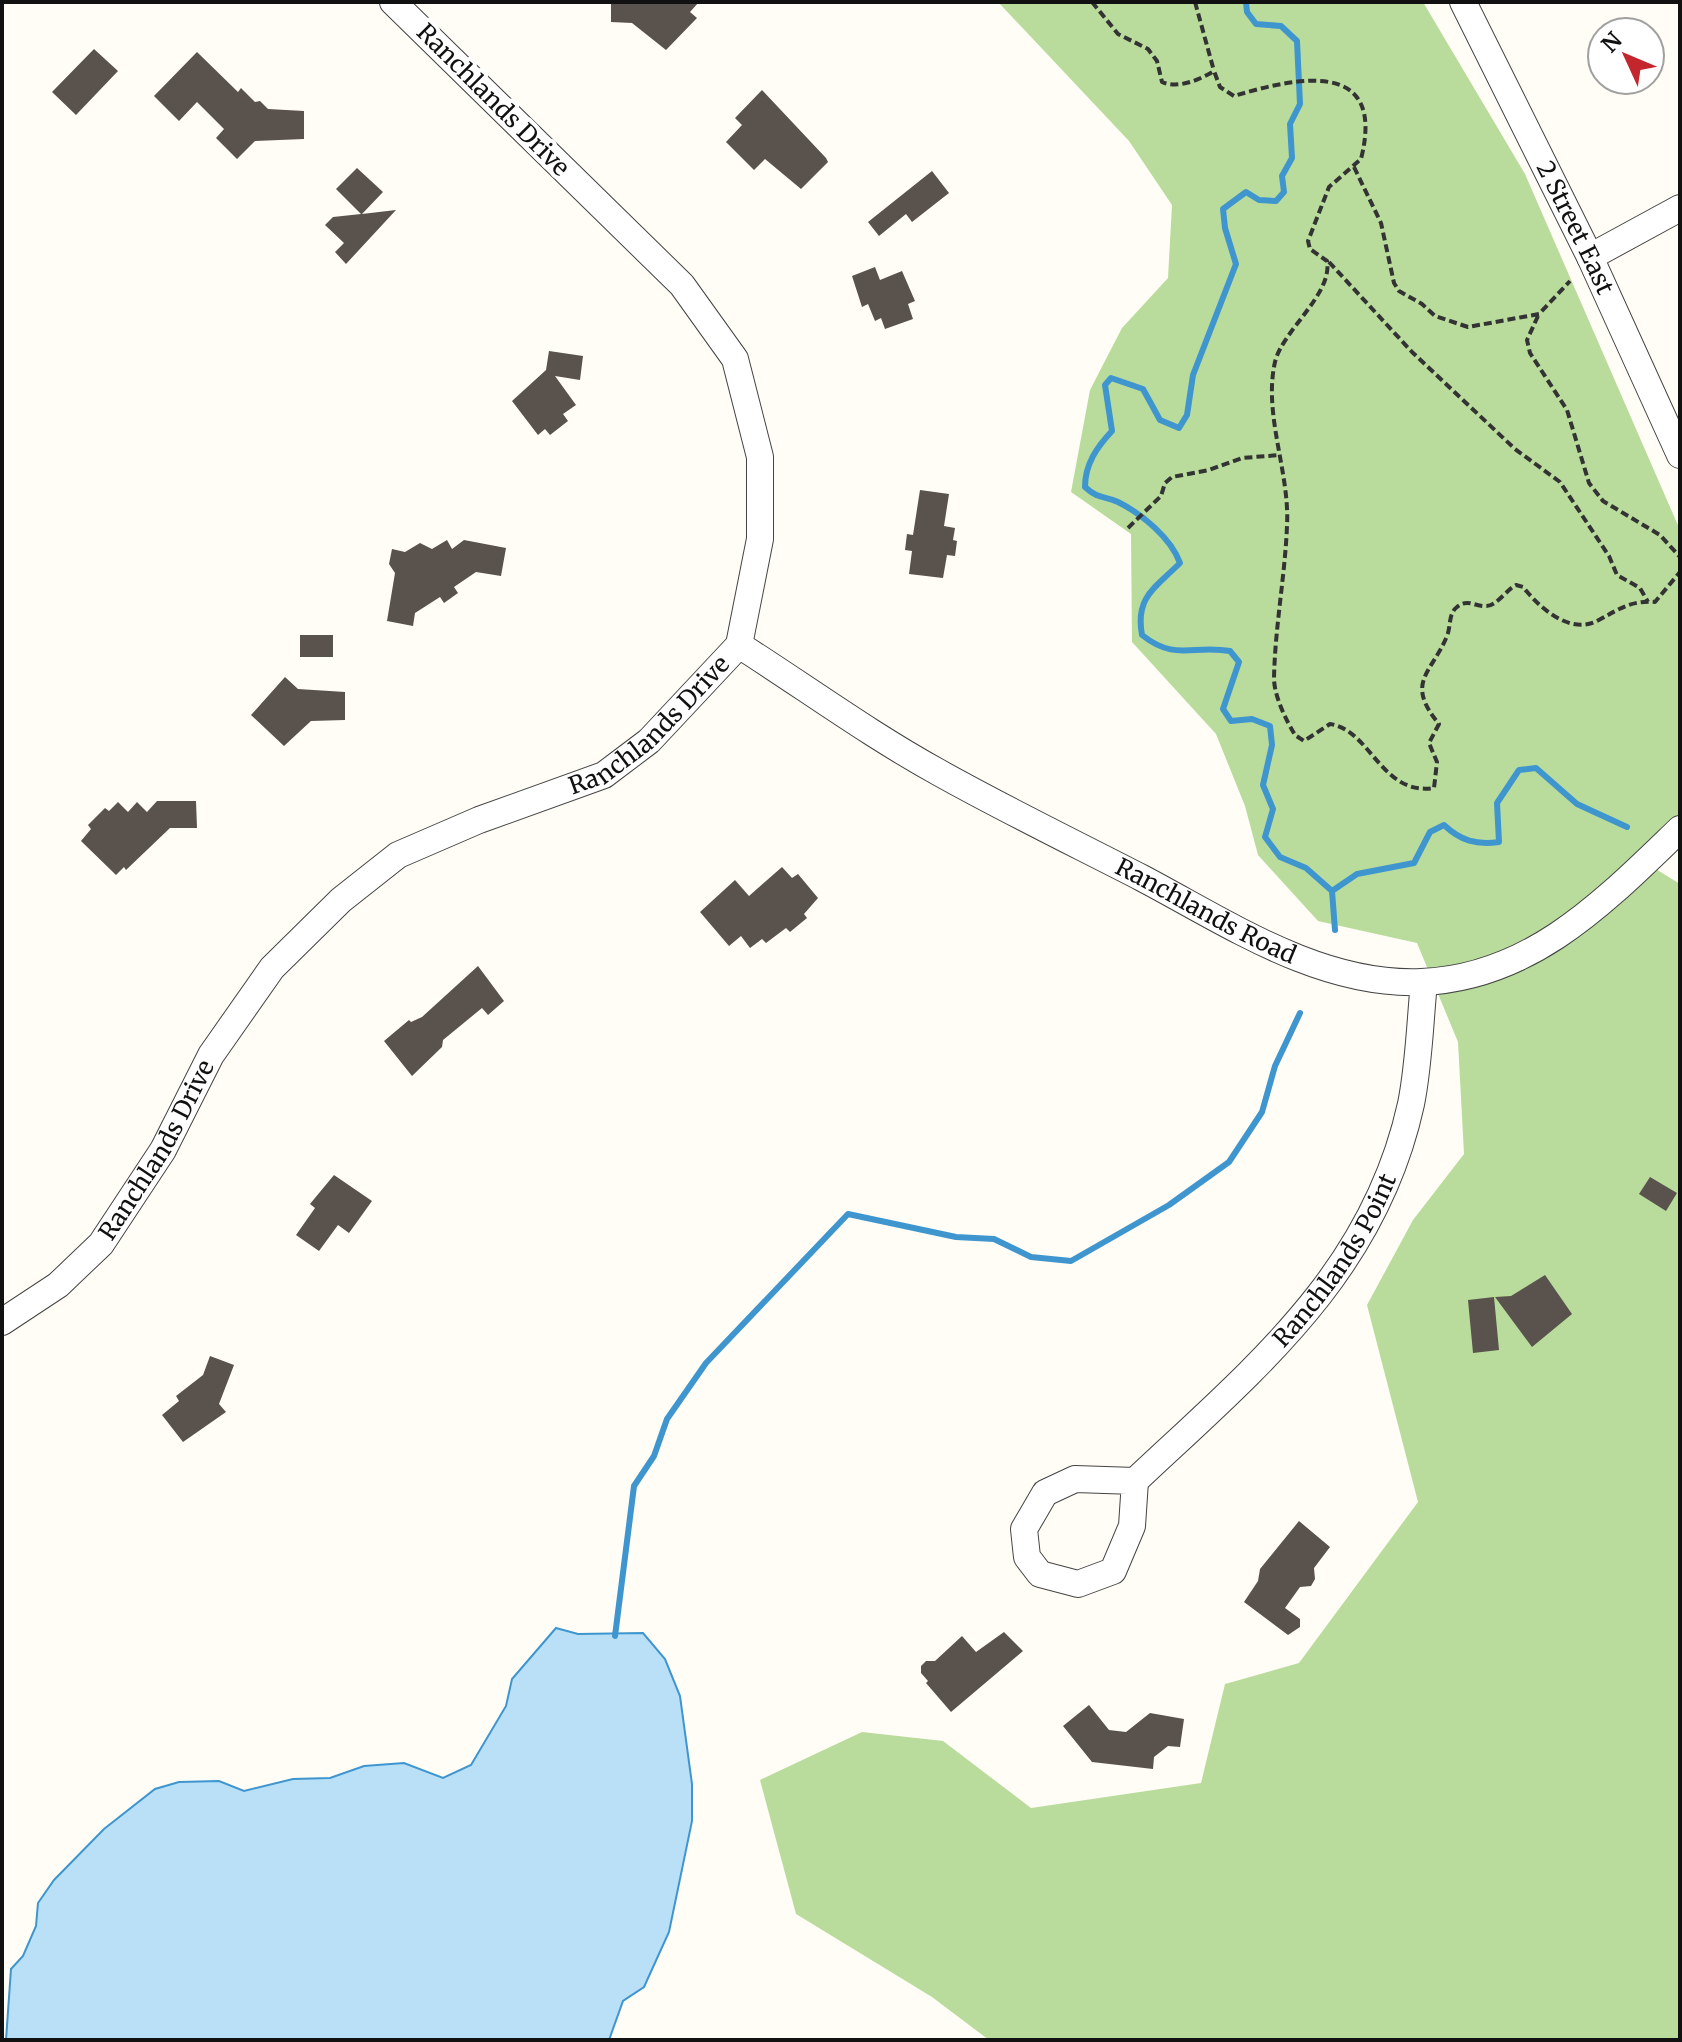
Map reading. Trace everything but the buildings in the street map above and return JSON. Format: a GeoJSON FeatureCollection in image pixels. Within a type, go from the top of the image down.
{"type":"FeatureCollection","features":[{"type":"Feature","properties":{"kind":"street","name":"Ranchlands Drive"},"geometry":{"type":"LineString","coordinates":[[2,1322],[58,1285],[101,1244],[163,1150],[211,1055],[272,968],[341,900],[398,855],[479,820],[604,775],[649,741],[739,645],[760,539],[760,457],[735,359],[682,285],[393,2]]}},
{"type":"Feature","properties":{"kind":"street","name":"2 Street East"},"geometry":{"type":"LineString","coordinates":[[1463,2],[1590,257],[1680,455]]}},
{"type":"Feature","properties":{"kind":"street"},"geometry":{"type":"LineString","coordinates":[[1590,257],[1680,208]]}},
{"type":"Feature","properties":{"kind":"street","name":"Ranchlands Road"},"geometry":{"type":"LineString","coordinates":[[739,645],[936,771],[1284,953],[1364,980],[1424,982],[1471,973],[1534,953],[1597,909],[1680,829]]}},
{"type":"Feature","properties":{"kind":"street","name":"Ranchlands Point"},"geometry":{"type":"LineString","coordinates":[[1135,1481],[1280,1345],[1344,1266],[1383,1192],[1411,1103],[1424,982]]}},
{"type":"Feature","properties":{"kind":"street"},"geometry":{"type":"LineString","coordinates":[[1075,1479],[1135,1481],[1132,1526],[1113,1571],[1078,1584],[1040,1574],[1027,1557],[1024,1529],[1045,1493],[1075,1479]]}},
{"type":"Feature","properties":{"kind":"path"},"geometry":{"type":"LineString","coordinates":[[1092,2],[1118,34],[1148,49],[1157,61],[1162,82],[1170,86],[1200,79],[1214,71]]}},
{"type":"Feature","properties":{"kind":"path"},"geometry":{"type":"LineString","coordinates":[[1195,2],[1220,87],[1234,96],[1281,81],[1319,79],[1343,84],[1360,107],[1365,127],[1364,147],[1354,167],[1339,175],[1329,187],[1308,241],[1310,249],[1327,261],[1412,352],[1515,449],[1560,482],[1609,556],[1617,575],[1640,588],[1648,602]]}},
{"type":"Feature","properties":{"kind":"path"},"geometry":{"type":"LineString","coordinates":[[1354,167],[1381,223],[1388,265],[1399,291],[1422,304],[1435,316],[1468,327],[1539,314]]}},
{"type":"Feature","properties":{"kind":"path"},"geometry":{"type":"LineString","coordinates":[[1327,261],[1328,271],[1321,285],[1276,357],[1272,418],[1280,455],[1287,524],[1287,567],[1274,681],[1284,714],[1295,735],[1304,741],[1330,724],[1345,727],[1354,733],[1380,768],[1414,786],[1434,788],[1437,762],[1429,743],[1439,724],[1421,691],[1424,673],[1448,634],[1451,616],[1457,606],[1469,602],[1487,606],[1494,604],[1516,585],[1523,587],[1544,610],[1573,624],[1591,623],[1622,606],[1662,597],[1680,572]]}},
{"type":"Feature","properties":{"kind":"path"},"geometry":{"type":"LineString","coordinates":[[1570,281],[1539,314],[1527,340],[1530,353],[1567,410],[1589,483],[1603,501],[1660,535],[1680,557]]}},
{"type":"Feature","properties":{"kind":"path"},"geometry":{"type":"LineString","coordinates":[[1128,528],[1161,496],[1165,483],[1172,477],[1209,470],[1242,458],[1280,455]]}},
{"type":"Feature","properties":{"kind":"green space"},"geometry":{"type":"Polygon","coordinates":[[[998,2],[1423,2],[1525,174],[1680,530],[1680,817],[1651,866],[1680,884],[1680,2040],[989,2040],[932,1997],[796,1914],[760,1780],[862,1732],[943,1741],[1031,1808],[1201,1783],[1225,1684],[1299,1663],[1418,1502],[1367,1305],[1413,1220],[1464,1154],[1458,1042],[1417,943],[1318,921],[1258,855],[1245,806],[1216,734],[1132,642],[1131,534],[1071,492],[1090,390],[1122,328],[1168,278],[1172,205],[1129,141],[998,2]]]}},
{"type":"Feature","properties":{"kind":"water"},"geometry":{"type":"Polygon","coordinates":[[[556,1628],[578,1634],[643,1633],[665,1659],[680,1696],[692,1784],[692,1821],[669,1932],[644,1987],[623,2001],[609,2040],[6,2040],[11,1969],[23,1956],[36,1926],[38,1903],[54,1880],[104,1829],[155,1789],[179,1782],[219,1781],[244,1791],[293,1779],[330,1778],[364,1766],[404,1763],[443,1778],[471,1765],[506,1706],[512,1679],[556,1628]]]}},
{"type":"Feature","properties":{"kind":"waterway"},"geometry":{"type":"LineString","coordinates":[[1246,2],[1247,12],[1256,24],[1281,26],[1297,41],[1300,104],[1290,124],[1292,158],[1282,176],[1284,192],[1276,201],[1259,200],[1246,192],[1223,209],[1225,228],[1236,264],[1193,375],[1187,415],[1179,428],[1160,420],[1143,389],[1111,378],[1105,385],[1112,431],[1093,456],[1085,487],[1137,513],[1163,536],[1176,554],[1180,563],[1144,602],[1141,611],[1142,635],[1175,650],[1230,651],[1239,662],[1223,709],[1231,721],[1252,719],[1270,726],[1272,745],[1263,785],[1273,809],[1265,837],[1280,857],[1306,868],[1332,891]]}},
{"type":"Feature","properties":{"kind":"waterway"},"geometry":{"type":"LineString","coordinates":[[1332,891],[1357,874],[1414,863],[1430,832],[1444,825],[1469,841],[1499,842],[1497,803],[1519,770],[1536,768],[1577,804],[1627,827]]}},
{"type":"Feature","properties":{"kind":"waterway"},"geometry":{"type":"LineString","coordinates":[[1332,891],[1335,930]]}},
{"type":"Feature","properties":{"kind":"waterway"},"geometry":{"type":"LineString","coordinates":[[615,1636],[634,1486],[654,1456],[667,1419],[706,1363],[848,1214],[956,1237],[994,1239],[1031,1257],[1071,1261],[1169,1205],[1229,1162],[1262,1112],[1275,1066],[1300,1013]]}}]}
